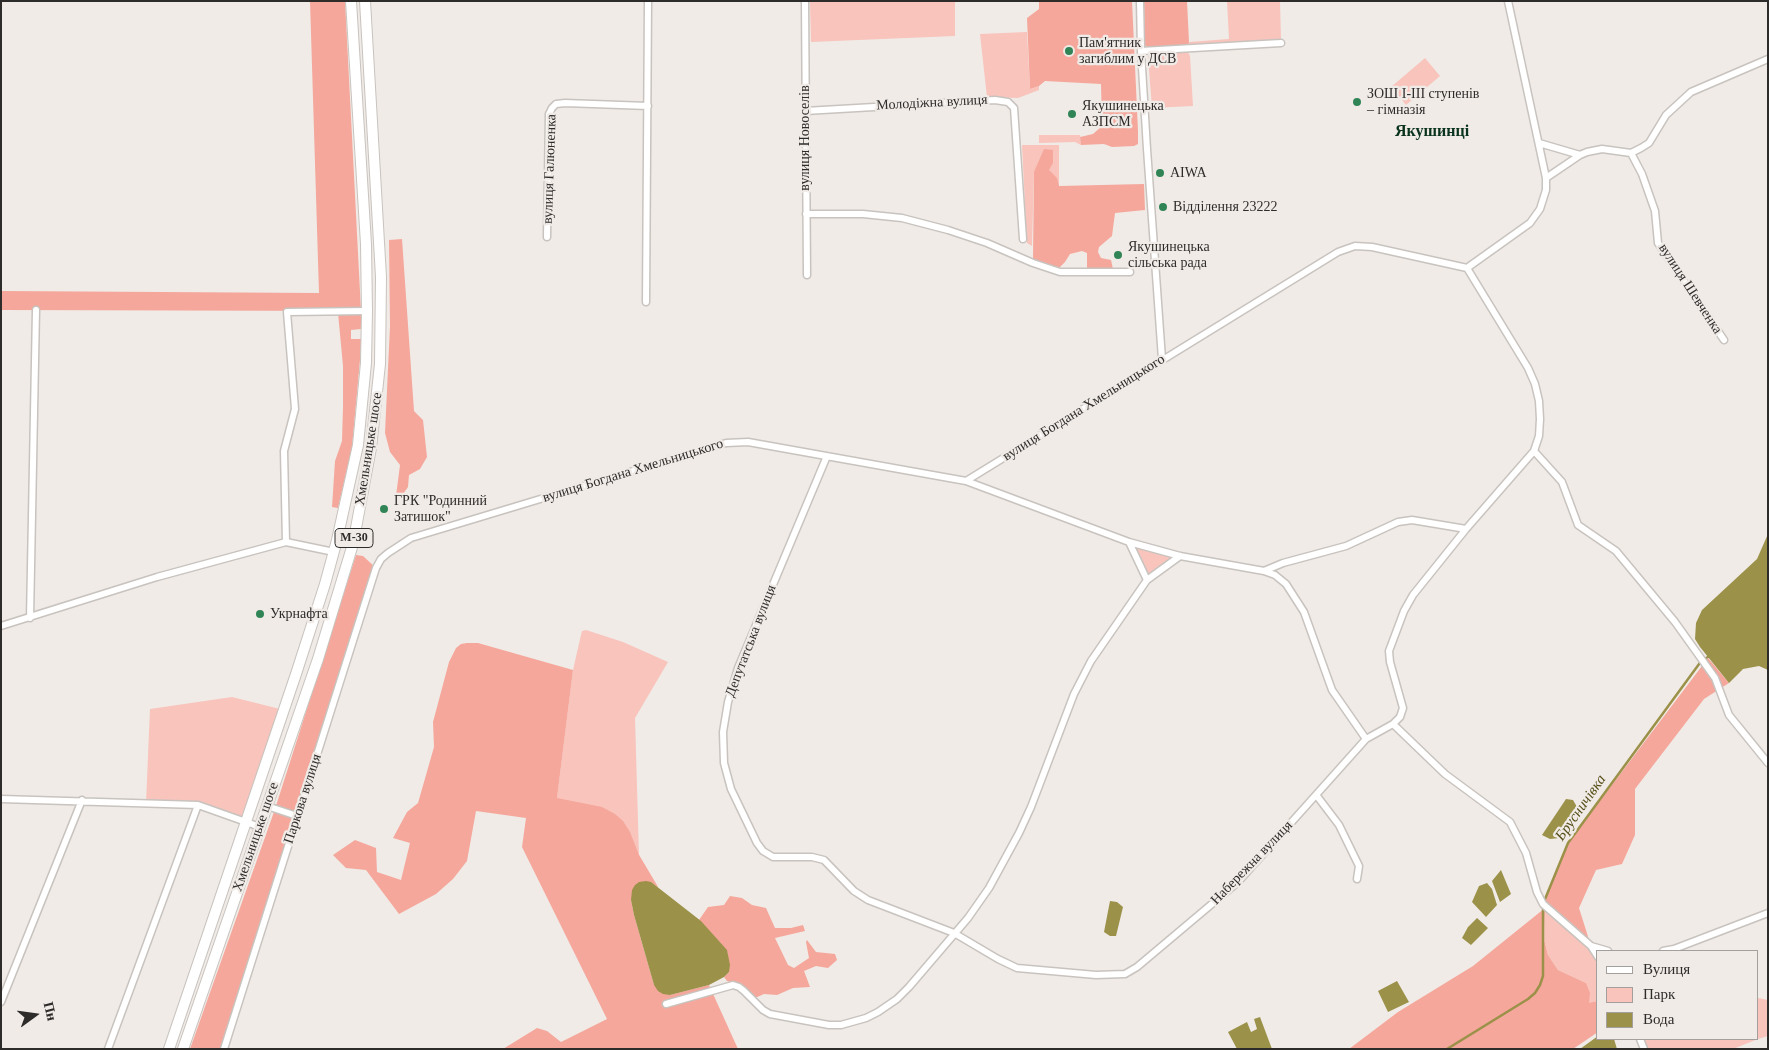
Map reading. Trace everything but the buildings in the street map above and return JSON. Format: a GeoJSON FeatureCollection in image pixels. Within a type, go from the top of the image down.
{"type":"FeatureCollection","features":[{"type":"Feature","properties":{"kind":"highway","name":"Хмельницьке шосе"},"geometry":{"type":"LineString","coordinates":[[169,1049],[303,654],[334,552],[358,446],[366,363],[368,311],[366,244],[351,1]]}},
{"type":"Feature","properties":{"kind":"highway","name":"Хмельницьке шосе"},"geometry":{"type":"LineString","coordinates":[[183,1049],[318,659],[349,556],[367,473],[375,419],[382,323],[380,243],[365,1]]}},
{"type":"Feature","properties":{"kind":"highway"},"geometry":{"type":"LineString","coordinates":[[334,552],[349,556]]}},
{"type":"Feature","properties":{"kind":"street"},"geometry":{"type":"LineString","coordinates":[[646,302],[648,1]]}},
{"type":"Feature","properties":{"kind":"street","name":"вулиця Новоселів"},"geometry":{"type":"LineString","coordinates":[[805,1],[807,275]]}},
{"type":"Feature","properties":{"kind":"street"},"geometry":{"type":"LineString","coordinates":[[1140,1],[1141,51],[1162,359]]}},
{"type":"Feature","properties":{"kind":"street"},"geometry":{"type":"LineString","coordinates":[[966,481],[1129,542],[1180,556],[1264,571],[1281,579],[1304,612],[1332,690],[1366,739],[1393,724],[1400,717],[1403,708],[1390,662],[1390,644],[1408,602],[1466,529],[1534,451],[1539,436],[1540,419],[1537,392],[1532,376],[1467,268],[1530,223],[1544,200],[1546,178],[1508,1]]}},
{"type":"Feature","properties":{"kind":"street"},"geometry":{"type":"LineString","coordinates":[[1141,51],[1281,43]]}},
{"type":"Feature","properties":{"kind":"street"},"geometry":{"type":"LineString","coordinates":[[1546,178],[1580,155],[1602,149],[1631,153],[1649,143],[1666,115],[1691,92],[1768,59]]}},
{"type":"Feature","properties":{"kind":"street","name":"Молодіжна вулиця"},"geometry":{"type":"LineString","coordinates":[[805,111],[995,100],[1008,102],[1014,108],[1024,240]]}},
{"type":"Feature","properties":{"kind":"street","name":"вулиця Галюненка"},"geometry":{"type":"LineString","coordinates":[[547,237],[549,114],[552,108],[556,104],[565,103],[648,106]]}},
{"type":"Feature","properties":{"kind":"street"},"geometry":{"type":"LineString","coordinates":[[1538,144],[1580,155]]}},
{"type":"Feature","properties":{"kind":"street","name":"вулиця Шевченка"},"geometry":{"type":"LineString","coordinates":[[1631,153],[1642,174],[1655,211],[1658,243],[1724,340]]}},
{"type":"Feature","properties":{"kind":"street"},"geometry":{"type":"LineString","coordinates":[[806,214],[875,214],[902,218],[987,243],[1033,263],[1060,272],[1130,272]]}},
{"type":"Feature","properties":{"kind":"street","name":"вулиця Богдана Хмельницького"},"geometry":{"type":"LineString","coordinates":[[388,553],[411,538],[726,443],[748,442],[966,481],[1338,252],[1355,246],[1372,246],[1467,268]]}},
{"type":"Feature","properties":{"kind":"street"},"geometry":{"type":"LineString","coordinates":[[30,618],[36,310]]}},
{"type":"Feature","properties":{"kind":"street"},"geometry":{"type":"LineString","coordinates":[[286,542],[284,451],[295,409],[287,312],[368,311]]}},
{"type":"Feature","properties":{"kind":"street"},"geometry":{"type":"LineString","coordinates":[[1534,451],[1562,482],[1578,525],[1616,551],[1675,622],[1715,678],[1729,715],[1768,763]]}},
{"type":"Feature","properties":{"kind":"street","name":"Депутатська вулиця"},"geometry":{"type":"LineString","coordinates":[[827,456],[731,688],[725,717],[723,755],[728,779],[757,843],[768,855],[778,858],[806,857],[820,859],[830,865],[854,891],[868,900],[954,933],[1017,968],[1096,975]]}},
{"type":"Feature","properties":{"kind":"street"},"geometry":{"type":"LineString","coordinates":[[1264,571],[1283,563],[1346,546],[1390,524],[1398,522],[1412,520],[1466,529]]}},
{"type":"Feature","properties":{"kind":"street"},"geometry":{"type":"LineString","coordinates":[[1,626],[157,577],[286,542],[334,552]]}},
{"type":"Feature","properties":{"kind":"street"},"geometry":{"type":"LineString","coordinates":[[1129,542],[1147,580]]}},
{"type":"Feature","properties":{"kind":"street","name":"Паркова вулиця"},"geometry":{"type":"LineString","coordinates":[[224,1049],[376,568],[388,553]]}},
{"type":"Feature","properties":{"kind":"street"},"geometry":{"type":"LineString","coordinates":[[666,1004],[733,985],[739,987],[763,1010],[770,1014],[829,1025],[851,1022],[878,1012],[897,999],[982,900],[1019,833],[1040,788],[1074,694],[1091,661],[1147,580],[1180,556]]}},
{"type":"Feature","properties":{"kind":"street"},"geometry":{"type":"LineString","coordinates":[[1393,724],[1445,774],[1510,822],[1526,853],[1537,892],[1543,904],[1591,946],[1596,954]]}},
{"type":"Feature","properties":{"kind":"street","name":"Набережна вулиця"},"geometry":{"type":"LineString","coordinates":[[1096,975],[1118,975],[1137,967],[1238,882],[1317,796],[1366,739]]}},
{"type":"Feature","properties":{"kind":"street"},"geometry":{"type":"LineString","coordinates":[[1317,796],[1339,825],[1359,866],[1357,879]]}},
{"type":"Feature","properties":{"kind":"street"},"geometry":{"type":"LineString","coordinates":[[1,799],[198,805],[260,827]]}},
{"type":"Feature","properties":{"kind":"street"},"geometry":{"type":"LineString","coordinates":[[1,1002],[82,800]]}},
{"type":"Feature","properties":{"kind":"street"},"geometry":{"type":"LineString","coordinates":[[108,1049],[198,805]]}},
{"type":"Feature","properties":{"kind":"street"},"geometry":{"type":"LineString","coordinates":[[267,806],[297,816]]}},
{"type":"Feature","properties":{"kind":"street"},"geometry":{"type":"LineString","coordinates":[[1668,950],[1768,913]]}},
{"type":"Feature","properties":{"kind":"street"},"geometry":{"type":"LineString","coordinates":[[1591,946],[1605,950]]}},
{"type":"Feature","properties":{"kind":"green space"},"geometry":{"type":"Polygon","coordinates":[[[810,1],[955,1],[955,36],[811,42],[810,1]]]}},
{"type":"Feature","properties":{"kind":"green space"},"geometry":{"type":"Polygon","coordinates":[[[1227,1],[1280,1],[1281,40],[1188,46],[1189,42],[1229,39],[1227,1]]]}},
{"type":"Feature","properties":{"kind":"green space"},"geometry":{"type":"Polygon","coordinates":[[[1027,32],[1030,89],[1039,86],[1039,90],[1018,98],[987,97],[980,34],[1027,32]]]}},
{"type":"Feature","properties":{"kind":"green space"},"geometry":{"type":"Polygon","coordinates":[[[1188,52],[1190,56],[1193,106],[1152,108],[1148,56],[1152,53],[1188,52]]]}},
{"type":"Feature","properties":{"kind":"green space"},"geometry":{"type":"Polygon","coordinates":[[[1425,58],[1440,76],[1406,105],[1391,87],[1425,58]]]}},
{"type":"Feature","properties":{"kind":"green space"},"geometry":{"type":"Polygon","coordinates":[[[1039,135],[1080,135],[1081,145],[1075,142],[1039,143],[1039,135]]]}},
{"type":"Feature","properties":{"kind":"green space"},"geometry":{"type":"Polygon","coordinates":[[[1022,145],[1059,145],[1059,186],[1034,172],[1032,246],[1027,243],[1022,145]]]}},
{"type":"Feature","properties":{"kind":"green space"},"geometry":{"type":"Polygon","coordinates":[[[1129,542],[1180,556],[1147,580],[1129,542]]]}},
{"type":"Feature","properties":{"kind":"green space"},"geometry":{"type":"Polygon","coordinates":[[[586,630],[623,642],[668,662],[635,718],[639,855],[658,887],[651,885],[557,798],[573,670],[582,631],[586,630]]]}},
{"type":"Feature","properties":{"kind":"green space"},"geometry":{"type":"Polygon","coordinates":[[[232,697],[280,709],[242,821],[198,805],[146,803],[150,709],[232,697]]]}},
{"type":"Feature","properties":{"kind":"green space"},"geometry":{"type":"Polygon","coordinates":[[[1545,908],[1597,950],[1596,1002],[1589,1004],[1586,983],[1558,970],[1548,955],[1544,940],[1545,908]]]}},
{"type":"Feature","properties":{"kind":"green space"},"geometry":{"type":"Polygon","coordinates":[[[1759,998],[1768,1000],[1768,1036],[1759,1039],[1759,998]]]}},
{"type":"Feature","properties":{"kind":"green space"},"geometry":{"type":"Polygon","coordinates":[[[1640,1040],[1756,1040],[1733,1049],[1644,1049],[1640,1040]]]}},
{"type":"Feature","properties":{"kind":"shaded area"},"geometry":{"type":"Polygon","coordinates":[[[310,1],[345,1],[361,311],[1,310],[1,291],[319,293],[310,1]]]}},
{"type":"Feature","properties":{"kind":"shaded area"},"geometry":{"type":"Polygon","coordinates":[[[1039,1],[1132,1],[1138,144],[1134,146],[1112,147],[1104,144],[1081,145],[1080,137],[1093,134],[1102,126],[1101,84],[1045,81],[1039,86],[1030,89],[1027,18],[1039,9],[1039,1]]]}},
{"type":"Feature","properties":{"kind":"shaded area"},"geometry":{"type":"Polygon","coordinates":[[[1144,1],[1187,1],[1188,46],[1147,48],[1145,45],[1144,1]]]}},
{"type":"Feature","properties":{"kind":"shaded area"},"geometry":{"type":"Polygon","coordinates":[[[1044,149],[1053,150],[1053,163],[1049,170],[1057,178],[1059,186],[1144,184],[1145,210],[1115,213],[1112,236],[1099,247],[1098,252],[1101,258],[1111,260],[1113,269],[1087,268],[1087,253],[1082,251],[1070,254],[1059,268],[1033,260],[1034,172],[1044,149]]]}},
{"type":"Feature","properties":{"kind":"shaded area"},"geometry":{"type":"Polygon","coordinates":[[[402,239],[414,411],[423,420],[427,457],[420,469],[409,475],[408,487],[401,497],[396,496],[400,465],[390,452],[385,433],[390,326],[389,240],[402,239]]]}},
{"type":"Feature","properties":{"kind":"shaded area"},"geometry":{"type":"Polygon","coordinates":[[[338,313],[361,313],[361,329],[351,330],[351,339],[361,339],[352,447],[338,508],[332,507],[335,461],[342,441],[343,366],[338,313]]]}},
{"type":"Feature","properties":{"kind":"shaded area"},"geometry":{"type":"Polygon","coordinates":[[[356,555],[363,556],[376,568],[224,1049],[190,1049],[275,809],[356,555]]]}},
{"type":"Feature","properties":{"kind":"shaded area"},"geometry":{"type":"Polygon","coordinates":[[[478,643],[573,670],[557,798],[602,807],[623,821],[630,832],[639,855],[658,887],[651,882],[631,900],[654,985],[670,995],[709,985],[738,1049],[503,1049],[537,1028],[547,1031],[561,1042],[607,1019],[522,847],[526,818],[476,811],[467,861],[453,879],[436,894],[399,914],[366,870],[346,868],[333,855],[355,840],[376,848],[377,872],[401,880],[410,843],[393,838],[407,812],[418,803],[434,747],[433,722],[449,662],[456,648],[461,644],[478,643]]]}},
{"type":"Feature","properties":{"kind":"shaded area"},"geometry":{"type":"Polygon","coordinates":[[[1708,658],[1729,683],[1704,699],[1635,789],[1635,835],[1622,864],[1596,870],[1579,908],[1591,946],[1543,904],[1568,843],[1708,658]]]}},
{"type":"Feature","properties":{"kind":"shaded area"},"geometry":{"type":"Polygon","coordinates":[[[730,896],[742,898],[752,905],[766,908],[775,928],[791,928],[803,925],[805,931],[775,938],[788,965],[794,968],[809,958],[807,940],[816,952],[835,954],[837,960],[828,968],[816,966],[804,971],[810,987],[793,988],[777,995],[764,994],[755,998],[743,986],[727,981],[724,977],[729,972],[727,951],[699,920],[708,907],[724,905],[730,896]]]}},
{"type":"Feature","properties":{"kind":"shaded area"},"geometry":{"type":"Polygon","coordinates":[[[1545,908],[1544,940],[1548,955],[1558,970],[1586,983],[1590,993],[1589,1003],[1596,1001],[1596,1033],[1573,1049],[1349,1049],[1398,1012],[1473,966],[1545,908]]]}},
{"type":"Feature","properties":{"kind":"water"},"geometry":{"type":"Polygon","coordinates":[[[1768,534],[1768,670],[1759,666],[1743,669],[1729,683],[1695,639],[1696,623],[1702,610],[1757,559],[1768,534]]]}},
{"type":"Feature","properties":{"kind":"water"},"geometry":{"type":"Polygon","coordinates":[[[1566,799],[1573,800],[1577,807],[1571,828],[1560,838],[1550,839],[1542,835],[1566,799]]]}},
{"type":"Feature","properties":{"kind":"water"},"geometry":{"type":"Polygon","coordinates":[[[1501,870],[1511,894],[1500,902],[1492,881],[1501,870]]]}},
{"type":"Feature","properties":{"kind":"water"},"geometry":{"type":"Polygon","coordinates":[[[646,881],[651,882],[701,921],[727,950],[730,965],[729,972],[724,977],[709,985],[670,995],[658,991],[654,985],[631,900],[632,890],[635,885],[646,881]]]}},
{"type":"Feature","properties":{"kind":"water"},"geometry":{"type":"Polygon","coordinates":[[[1487,883],[1492,889],[1497,905],[1486,917],[1472,902],[1479,886],[1487,883]]]}},
{"type":"Feature","properties":{"kind":"water"},"geometry":{"type":"Polygon","coordinates":[[[1110,901],[1117,902],[1123,907],[1116,936],[1110,936],[1104,932],[1110,901]]]}},
{"type":"Feature","properties":{"kind":"water"},"geometry":{"type":"Polygon","coordinates":[[[1477,918],[1488,928],[1471,945],[1462,938],[1468,927],[1477,918]]]}},
{"type":"Feature","properties":{"kind":"water"},"geometry":{"type":"Polygon","coordinates":[[[1397,981],[1409,1002],[1388,1012],[1378,991],[1397,981]]]}},
{"type":"Feature","properties":{"kind":"water"},"geometry":{"type":"Polygon","coordinates":[[[1260,1017],[1272,1049],[1237,1049],[1228,1032],[1247,1022],[1251,1032],[1257,1029],[1254,1019],[1260,1017]]]}},
{"type":"Feature","properties":{"kind":"water"},"geometry":{"type":"Polygon","coordinates":[[[1596,1037],[1596,1040],[1614,1040],[1617,1049],[1580,1049],[1596,1037]]]}},
{"type":"Feature","properties":{"kind":"waterway","name":"Брусничівка"},"geometry":{"type":"LineString","coordinates":[[1447,1049],[1535,993],[1543,976],[1543,904],[1568,843],[1702,660],[1710,656]]}},
{"type":"Feature","properties":{"kind":"place","name":"Пам'ятник загиблим у ДСВ"},"geometry":{"type":"Point","coordinates":[1069,51]}},
{"type":"Feature","properties":{"kind":"place","name":"ЗОШ І-ІІІ ступенів – гімназія"},"geometry":{"type":"Point","coordinates":[1357,102]}},
{"type":"Feature","properties":{"kind":"place","name":"Якушинецька АЗПСМ"},"geometry":{"type":"Point","coordinates":[1072,114]}},
{"type":"Feature","properties":{"kind":"place","name":"AIWA"},"geometry":{"type":"Point","coordinates":[1160,173]}},
{"type":"Feature","properties":{"kind":"place","name":"Відділення 23222"},"geometry":{"type":"Point","coordinates":[1163,207]}},
{"type":"Feature","properties":{"kind":"place","name":"Якушинецька сільська рада"},"geometry":{"type":"Point","coordinates":[1118,255]}},
{"type":"Feature","properties":{"kind":"place","name":"ГРК \"Родинний Затишок\""},"geometry":{"type":"Point","coordinates":[384,509]}},
{"type":"Feature","properties":{"kind":"place","name":"Укрнафта"},"geometry":{"type":"Point","coordinates":[260,614]}},
{"type":"Feature","properties":{"kind":"district","name":"Якушинці"},"geometry":{"type":"Point","coordinates":[1432,132]}}]}
